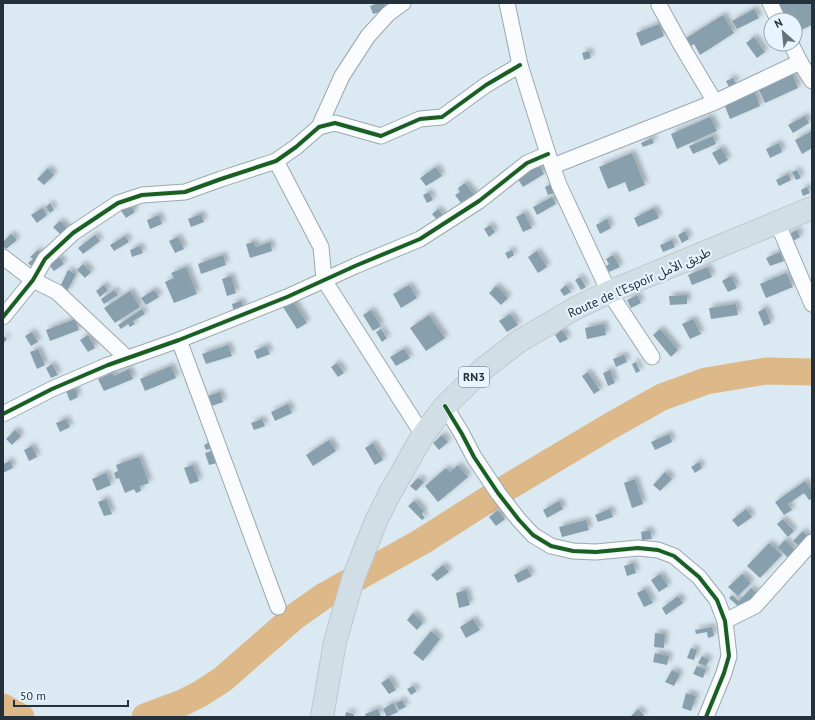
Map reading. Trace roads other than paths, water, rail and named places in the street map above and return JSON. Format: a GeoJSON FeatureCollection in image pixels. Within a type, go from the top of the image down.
{"type":"FeatureCollection","features":[{"type":"Feature","properties":{"kind":"highway","name":"Route de l’Espoir طريق الأمل"},"geometry":{"type":"LineString","coordinates":[[322,717],[335,642],[353,579],[376,522],[390,493],[422,435],[445,406],[482,369],[518,342],[574,309],[610,292],[812,208]]}},
{"type":"Feature","properties":{"kind":"street"},"geometry":{"type":"LineString","coordinates":[[3,317],[33,280],[45,260],[73,233],[118,203],[142,195],[185,192],[276,161],[296,147],[319,127],[342,76],[368,36],[388,14],[403,3]]}},
{"type":"Feature","properties":{"kind":"street"},"geometry":{"type":"LineString","coordinates":[[508,3],[520,65],[559,185],[610,292],[652,357]]}},
{"type":"Feature","properties":{"kind":"street"},"geometry":{"type":"LineString","coordinates":[[662,4],[681,45],[715,102]]}},
{"type":"Feature","properties":{"kind":"street"},"geometry":{"type":"LineString","coordinates":[[794,52],[812,81]]}},
{"type":"Feature","properties":{"kind":"street"},"geometry":{"type":"LineString","coordinates":[[3,414],[52,389],[108,365],[178,340],[287,297],[355,266],[420,239],[479,201],[527,163],[551,160],[715,102],[800,62]]}},
{"type":"Feature","properties":{"kind":"street"},"geometry":{"type":"LineString","coordinates":[[319,127],[335,123],[381,136],[420,119],[442,118],[486,85],[520,65]]}},
{"type":"Feature","properties":{"kind":"street"},"geometry":{"type":"LineString","coordinates":[[276,161],[321,247],[324,280],[422,435]]}},
{"type":"Feature","properties":{"kind":"street"},"geometry":{"type":"LineString","coordinates":[[777,222],[812,304]]}},
{"type":"Feature","properties":{"kind":"street"},"geometry":{"type":"LineString","coordinates":[[3,257],[33,280],[57,292],[127,358]]}},
{"type":"Feature","properties":{"kind":"street"},"geometry":{"type":"LineString","coordinates":[[178,340],[278,607]]}},
{"type":"Feature","properties":{"kind":"street"},"geometry":{"type":"LineString","coordinates":[[445,406],[474,457],[498,493],[518,520],[533,535],[551,546],[573,551],[596,552],[638,548],[658,550],[674,556],[699,577],[717,600],[725,620],[729,656],[724,673],[706,717]]}},
{"type":"Feature","properties":{"kind":"street"},"geometry":{"type":"LineString","coordinates":[[725,620],[755,606],[812,542]]}},
{"type":"Feature","properties":{"kind":"waterway"},"geometry":{"type":"LineString","coordinates":[[145,717],[180,704],[200,694],[223,679],[294,617],[324,596],[421,542],[498,493],[662,397],[706,381],[766,371],[812,372]]}},
{"type":"Feature","properties":{"kind":"waterway"},"geometry":{"type":"LineString","coordinates":[[3,707],[21,717]]}}]}
